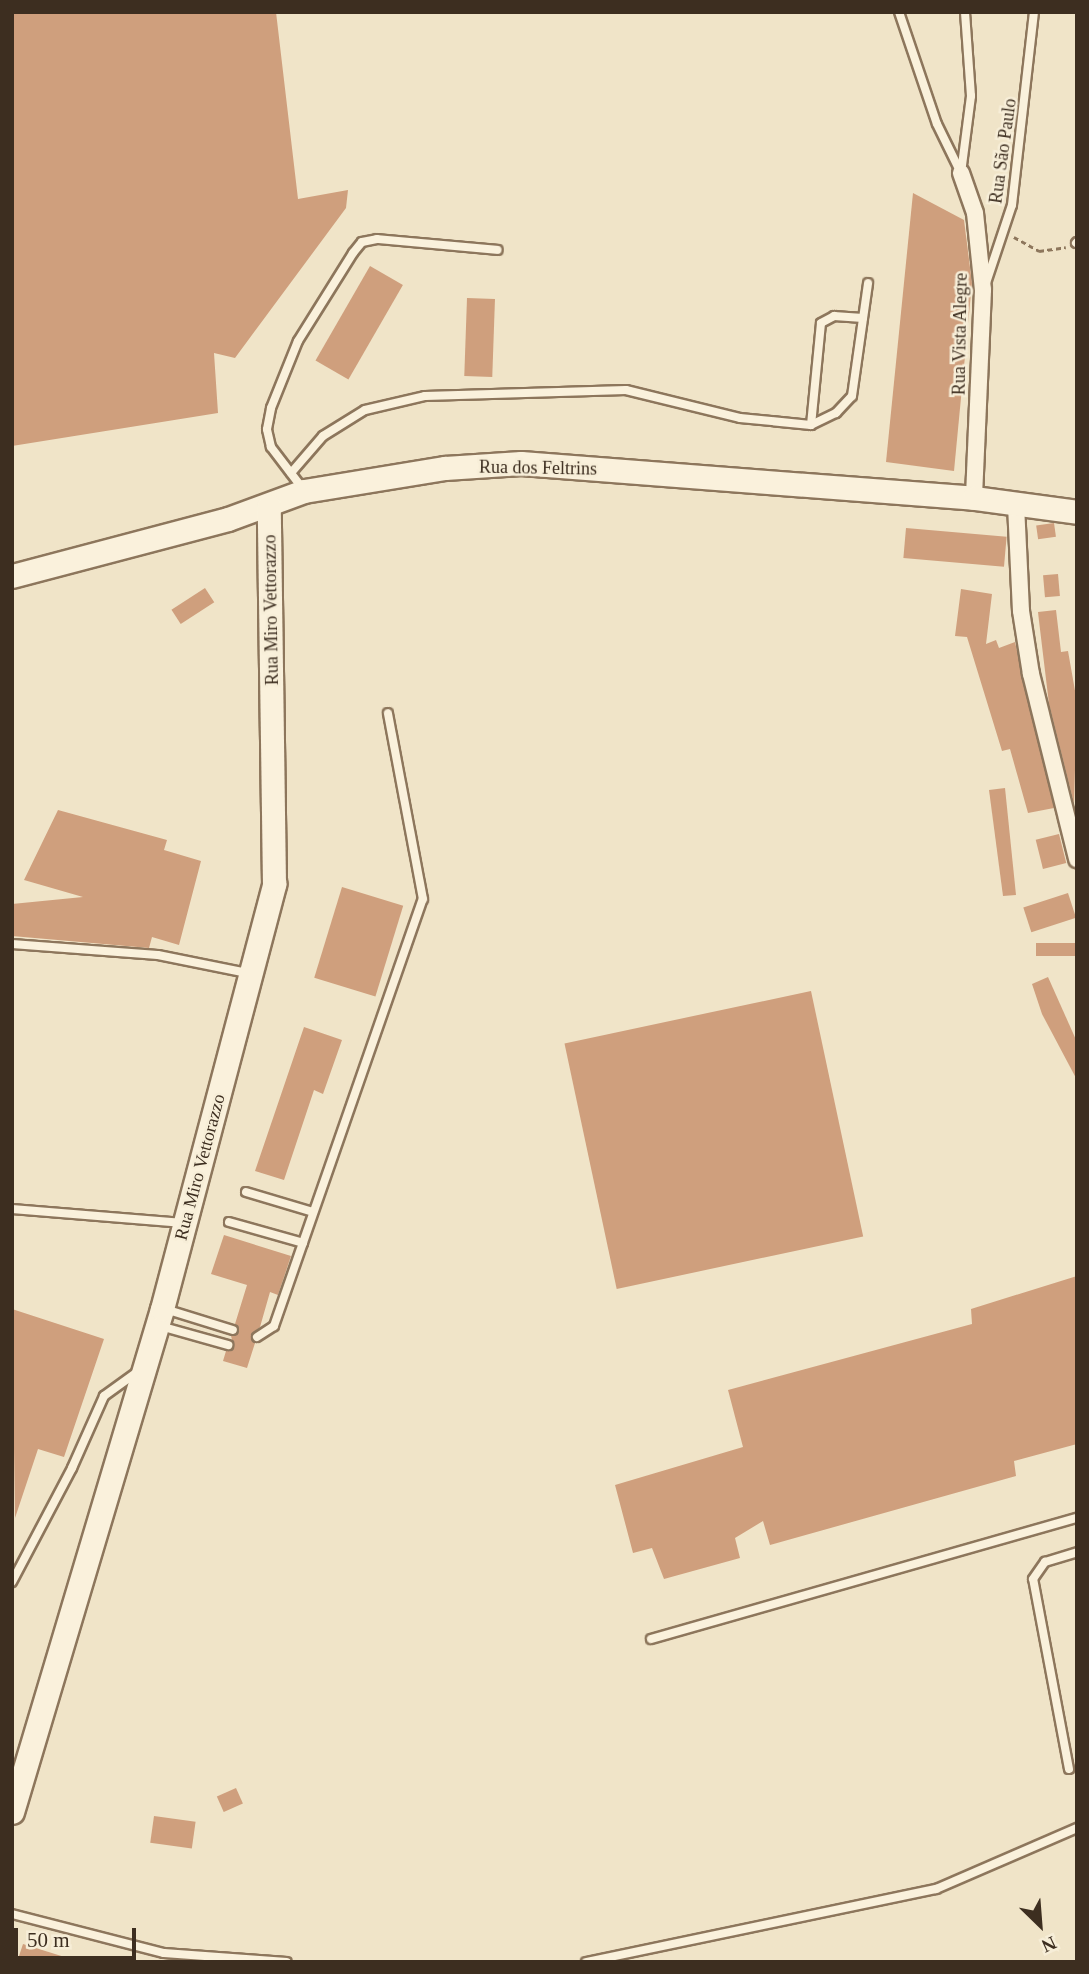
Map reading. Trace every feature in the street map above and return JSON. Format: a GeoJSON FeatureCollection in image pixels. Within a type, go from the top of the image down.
{"type":"FeatureCollection","features":[{"type":"Feature","properties":{"kind":"street","name":"Rua Vista Alegre"},"geometry":{"type":"LineString","coordinates":[[961,173],[975,213],[983,290],[974,498]]}},
{"type":"Feature","properties":{"kind":"street","name":"Rua dos Feltrins"},"geometry":{"type":"LineString","coordinates":[[12,576],[269,506],[298,482],[521,463],[974,498],[1077,512]]}},
{"type":"Feature","properties":{"kind":"street"},"geometry":{"type":"LineString","coordinates":[[1016,505],[1021,611],[1031,674],[1077,859]]}},
{"type":"Feature","properties":{"kind":"street","name":"Rua Miro Vettorazzo"},"geometry":{"type":"LineString","coordinates":[[12,1812],[160,1317],[274,884],[276,850],[269,506]]}},
{"type":"Feature","properties":{"kind":"lane"},"geometry":{"type":"LineString","coordinates":[[899,12],[937,124],[961,173]]}},
{"type":"Feature","properties":{"kind":"lane"},"geometry":{"type":"LineString","coordinates":[[961,173],[971,96],[965,12]]}},
{"type":"Feature","properties":{"kind":"lane","name":"Rua São Paulo"},"geometry":{"type":"LineString","coordinates":[[983,290],[1005,232],[1021,151],[1034,12]]}},
{"type":"Feature","properties":{"kind":"lane"},"geometry":{"type":"LineString","coordinates":[[498,250],[377,239],[362,242],[298,341],[271,408],[267,429],[271,447],[298,482],[323,436],[365,410],[425,396],[626,390],[740,418],[811,425],[836,413],[852,396],[868,283]]}},
{"type":"Feature","properties":{"kind":"lane"},"geometry":{"type":"LineString","coordinates":[[811,425],[821,323],[834,316],[863,318]]}},
{"type":"Feature","properties":{"kind":"lane"},"geometry":{"type":"LineString","coordinates":[[257,1337],[274,1326],[423,899],[388,713]]}},
{"type":"Feature","properties":{"kind":"lane"},"geometry":{"type":"LineString","coordinates":[[12,944],[158,955],[250,974]]}},
{"type":"Feature","properties":{"kind":"lane"},"geometry":{"type":"LineString","coordinates":[[246,1192],[313,1212]]}},
{"type":"Feature","properties":{"kind":"lane"},"geometry":{"type":"LineString","coordinates":[[12,1209],[186,1223]]}},
{"type":"Feature","properties":{"kind":"lane"},"geometry":{"type":"LineString","coordinates":[[229,1222],[303,1243]]}},
{"type":"Feature","properties":{"kind":"lane"},"geometry":{"type":"LineString","coordinates":[[160,1317],[233,1330]]}},
{"type":"Feature","properties":{"kind":"lane"},"geometry":{"type":"LineString","coordinates":[[160,1317],[228,1345]]}},
{"type":"Feature","properties":{"kind":"lane"},"geometry":{"type":"LineString","coordinates":[[12,1582],[72,1468],[104,1396],[145,1367]]}},
{"type":"Feature","properties":{"kind":"lane"},"geometry":{"type":"LineString","coordinates":[[651,1639],[1077,1518]]}},
{"type":"Feature","properties":{"kind":"lane"},"geometry":{"type":"LineString","coordinates":[[1069,1769],[1033,1579],[1045,1563],[1077,1552]]}},
{"type":"Feature","properties":{"kind":"lane"},"geometry":{"type":"LineString","coordinates":[[586,1962],[936,1889],[1077,1828]]}},
{"type":"Feature","properties":{"kind":"lane"},"geometry":{"type":"LineString","coordinates":[[12,1914],[164,1953],[287,1962]]}},
{"type":"Feature","properties":{"kind":"path"},"geometry":{"type":"LineString","coordinates":[[1005,232],[1039,251],[1077,242]]}},
{"type":"Feature","properties":{"kind":"building"},"geometry":{"type":"Polygon","coordinates":[[[12,12],[276,12],[298,199],[348,190],[346,208],[235,358],[214,353],[218,413],[12,446],[12,12]]]}},
{"type":"Feature","properties":{"kind":"building"},"geometry":{"type":"Polygon","coordinates":[[[913,193],[964,220],[972,283],[954,471],[886,462],[913,193]]]}},
{"type":"Feature","properties":{"kind":"building"},"geometry":{"type":"Polygon","coordinates":[[[370,266],[403,285],[348,379],[316,360],[370,266]]]}},
{"type":"Feature","properties":{"kind":"building"},"geometry":{"type":"Polygon","coordinates":[[[467,298],[495,299],[492,377],[464,376],[467,298]]]}},
{"type":"Feature","properties":{"kind":"building"},"geometry":{"type":"Polygon","coordinates":[[[1054,523],[1056,537],[1038,539],[1036,526],[1054,523]]]}},
{"type":"Feature","properties":{"kind":"building"},"geometry":{"type":"Polygon","coordinates":[[[906,528],[1007,537],[1004,567],[903,558],[906,528]]]}},
{"type":"Feature","properties":{"kind":"building"},"geometry":{"type":"Polygon","coordinates":[[[1058,574],[1060,596],[1045,597],[1043,575],[1058,574]]]}},
{"type":"Feature","properties":{"kind":"building"},"geometry":{"type":"Polygon","coordinates":[[[205,588],[214,602],[181,624],[171,610],[205,588]]]}},
{"type":"Feature","properties":{"kind":"building"},"geometry":{"type":"Polygon","coordinates":[[[961,589],[992,594],[986,644],[996,640],[999,648],[1015,642],[1054,808],[1028,813],[1010,749],[1002,751],[967,637],[955,636],[961,589]]]}},
{"type":"Feature","properties":{"kind":"building"},"geometry":{"type":"Polygon","coordinates":[[[1056,610],[1061,652],[1068,651],[1077,702],[1074,804],[1049,704],[1038,612],[1056,610]]]}},
{"type":"Feature","properties":{"kind":"building"},"geometry":{"type":"Polygon","coordinates":[[[1005,788],[1016,895],[1003,896],[989,790],[1005,788]]]}},
{"type":"Feature","properties":{"kind":"building"},"geometry":{"type":"Polygon","coordinates":[[[58,810],[167,840],[164,850],[201,861],[179,945],[152,937],[149,948],[12,936],[12,904],[83,897],[24,880],[58,810]]]}},
{"type":"Feature","properties":{"kind":"building"},"geometry":{"type":"Polygon","coordinates":[[[1059,834],[1066,863],[1043,869],[1036,840],[1059,834]]]}},
{"type":"Feature","properties":{"kind":"building"},"geometry":{"type":"Polygon","coordinates":[[[342,887],[403,906],[375,997],[314,978],[342,887]]]}},
{"type":"Feature","properties":{"kind":"building"},"geometry":{"type":"Polygon","coordinates":[[[1068,893],[1076,918],[1031,932],[1023,908],[1068,893]]]}},
{"type":"Feature","properties":{"kind":"building"},"geometry":{"type":"Polygon","coordinates":[[[1036,943],[1077,943],[1077,956],[1036,956],[1036,943]]]}},
{"type":"Feature","properties":{"kind":"building"},"geometry":{"type":"Polygon","coordinates":[[[1048,977],[1077,1042],[1077,1080],[1042,1014],[1032,984],[1048,977]]]}},
{"type":"Feature","properties":{"kind":"building"},"geometry":{"type":"Polygon","coordinates":[[[811,991],[863,1237],[617,1289],[565,1043],[811,991]]]}},
{"type":"Feature","properties":{"kind":"building"},"geometry":{"type":"Polygon","coordinates":[[[304,1027],[342,1040],[323,1094],[314,1090],[284,1180],[255,1171],[304,1027]]]}},
{"type":"Feature","properties":{"kind":"building"},"geometry":{"type":"Polygon","coordinates":[[[224,1235],[291,1256],[278,1295],[270,1292],[260,1327],[251,1335],[255,1343],[247,1368],[223,1361],[226,1351],[234,1347],[231,1336],[239,1331],[235,1324],[247,1285],[211,1274],[224,1235]]]}},
{"type":"Feature","properties":{"kind":"building"},"geometry":{"type":"Polygon","coordinates":[[[1077,1276],[1077,1444],[1014,1461],[1016,1476],[770,1545],[763,1521],[735,1538],[740,1558],[664,1579],[652,1548],[633,1553],[615,1485],[743,1447],[728,1390],[972,1324],[971,1309],[1077,1276]]]}},
{"type":"Feature","properties":{"kind":"building"},"geometry":{"type":"Polygon","coordinates":[[[12,1309],[104,1339],[64,1457],[38,1449],[15,1518],[12,1309]]]}},
{"type":"Feature","properties":{"kind":"building"},"geometry":{"type":"Polygon","coordinates":[[[236,1788],[243,1804],[224,1812],[217,1797],[236,1788]]]}},
{"type":"Feature","properties":{"kind":"building"},"geometry":{"type":"Polygon","coordinates":[[[154,1816],[196,1822],[192,1849],[150,1843],[154,1816]]]}},
{"type":"Feature","properties":{"kind":"building"},"geometry":{"type":"Polygon","coordinates":[[[23,1944],[71,1959],[70,1962],[17,1962],[23,1944]]]}}]}
